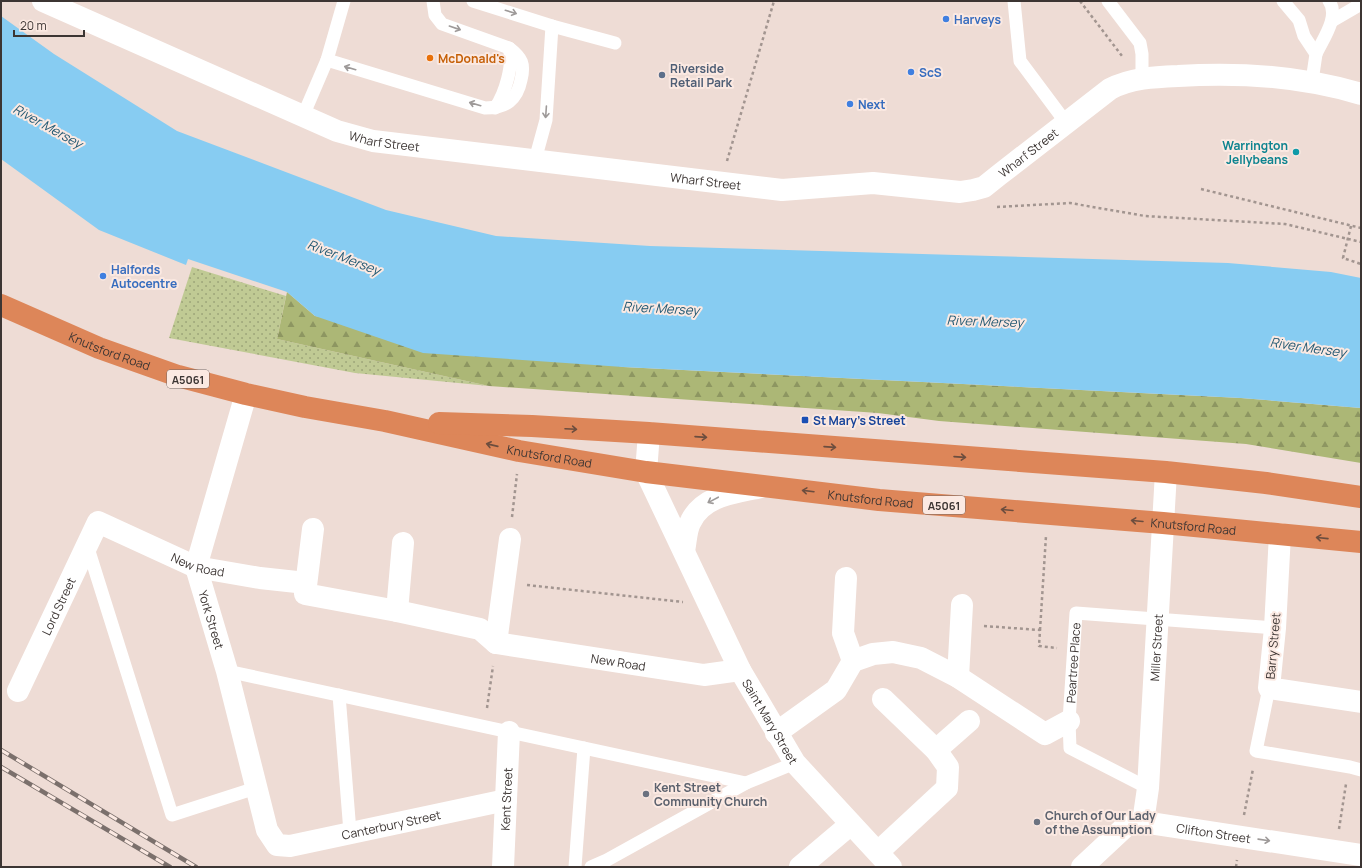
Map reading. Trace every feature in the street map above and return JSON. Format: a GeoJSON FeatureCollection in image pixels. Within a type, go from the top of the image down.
{"type":"FeatureCollection","features":[{"type":"Feature","properties":{"kind":"highway","name":"Knutsford Road"},"geometry":{"type":"LineString","coordinates":[[1,305],[99,348],[178,376],[246,394],[305,407],[386,421],[519,452],[646,472],[879,500],[1162,523],[1361,542]]}},
{"type":"Feature","properties":{"kind":"highway","name":"Knutsford Road"},"geometry":{"type":"LineString","coordinates":[[386,421],[532,426],[650,433],[1166,472],[1266,483],[1361,497]]}},
{"type":"Feature","properties":{"kind":"street","name":"Wharf Street"},"geometry":{"type":"LineString","coordinates":[[43,1],[303,116],[337,130],[373,141],[782,190],[873,183],[960,192],[984,187],[1067,124],[1110,89],[1120,84],[1142,78],[1213,73],[1262,75],[1312,81],[1361,94]]}},
{"type":"Feature","properties":{"kind":"street"},"geometry":{"type":"LineString","coordinates":[[196,567],[246,394]]}},
{"type":"Feature","properties":{"kind":"street"},"geometry":{"type":"LineString","coordinates":[[646,472],[650,433]]}},
{"type":"Feature","properties":{"kind":"street","name":"Saint Mary Street"},"geometry":{"type":"LineString","coordinates":[[646,472],[740,670],[795,764],[884,859]]}},
{"type":"Feature","properties":{"kind":"street","name":"Miller Street"},"geometry":{"type":"LineString","coordinates":[[1142,822],[1148,788],[1166,472]]}},
{"type":"Feature","properties":{"kind":"street"},"geometry":{"type":"LineString","coordinates":[[684,551],[690,522],[701,506],[720,496],[764,486]]}},
{"type":"Feature","properties":{"kind":"street","name":"New Road"},"geometry":{"type":"LineString","coordinates":[[98,522],[196,567],[260,578],[306,583]]}},
{"type":"Feature","properties":{"kind":"street","name":"Lord Street"},"geometry":{"type":"LineString","coordinates":[[18,691],[98,522]]}},
{"type":"Feature","properties":{"kind":"street"},"geometry":{"type":"LineString","coordinates":[[313,529],[306,594],[397,611],[480,629],[496,643]]}},
{"type":"Feature","properties":{"kind":"street","name":"Barry Street"},"geometry":{"type":"LineString","coordinates":[[1280,534],[1275,628],[1269,688],[1361,702]]}},
{"type":"Feature","properties":{"kind":"street"},"geometry":{"type":"LineString","coordinates":[[496,643],[510,539]]}},
{"type":"Feature","properties":{"kind":"street"},"geometry":{"type":"LineString","coordinates":[[397,611],[403,543]]}},
{"type":"Feature","properties":{"kind":"street","name":"York Street"},"geometry":{"type":"LineString","coordinates":[[196,567],[227,671],[267,830],[277,845]]}},
{"type":"Feature","properties":{"kind":"street"},"geometry":{"type":"LineString","coordinates":[[846,578],[843,633],[853,661]]}},
{"type":"Feature","properties":{"kind":"street"},"geometry":{"type":"LineString","coordinates":[[958,678],[962,615]]}},
{"type":"Feature","properties":{"kind":"street","name":"New Road"},"geometry":{"type":"LineString","coordinates":[[496,643],[704,675],[740,670]]}},
{"type":"Feature","properties":{"kind":"street"},"geometry":{"type":"LineString","coordinates":[[776,733],[836,690],[853,661],[873,654],[893,652],[921,658],[958,678],[1045,734],[1069,722]]}},
{"type":"Feature","properties":{"kind":"street"},"geometry":{"type":"LineString","coordinates":[[883,698],[936,750],[948,767],[947,788],[884,859]]}},
{"type":"Feature","properties":{"kind":"street"},"geometry":{"type":"LineString","coordinates":[[936,750],[969,721]]}},
{"type":"Feature","properties":{"kind":"street","name":"Kent Street"},"geometry":{"type":"LineString","coordinates":[[503,867],[509,732]]}},
{"type":"Feature","properties":{"kind":"street","name":"Canterbury Street"},"geometry":{"type":"LineString","coordinates":[[277,845],[290,846],[506,800]]}},
{"type":"Feature","properties":{"kind":"street","name":"Clifton Street"},"geometry":{"type":"LineString","coordinates":[[1082,867],[1126,826],[1142,822],[1361,855]]}},
{"type":"Feature","properties":{"kind":"street"},"geometry":{"type":"LineString","coordinates":[[800,867],[851,824]]}},
{"type":"Feature","properties":{"kind":"lane"},"geometry":{"type":"LineString","coordinates":[[303,116],[327,60],[344,1]]}},
{"type":"Feature","properties":{"kind":"lane"},"geometry":{"type":"LineString","coordinates":[[327,60],[486,108],[495,108],[506,104],[514,98],[519,89],[524,71],[518,54],[509,48],[442,24],[435,15],[434,1]]}},
{"type":"Feature","properties":{"kind":"lane"},"geometry":{"type":"LineString","coordinates":[[473,1],[552,26],[615,43]]}},
{"type":"Feature","properties":{"kind":"lane"},"geometry":{"type":"LineString","coordinates":[[1014,1],[1020,61],[1067,124]]}},
{"type":"Feature","properties":{"kind":"lane"},"geometry":{"type":"LineString","coordinates":[[1108,1],[1140,43],[1142,54],[1142,78]]}},
{"type":"Feature","properties":{"kind":"lane"},"geometry":{"type":"LineString","coordinates":[[1283,1],[1299,20],[1304,36],[1316,54]]}},
{"type":"Feature","properties":{"kind":"lane"},"geometry":{"type":"LineString","coordinates":[[1312,81],[1316,54],[1332,21],[1332,6],[1329,1]]}},
{"type":"Feature","properties":{"kind":"lane"},"geometry":{"type":"LineString","coordinates":[[1332,21],[1361,4]]}},
{"type":"Feature","properties":{"kind":"lane"},"geometry":{"type":"LineString","coordinates":[[535,160],[546,120],[552,26]]}},
{"type":"Feature","properties":{"kind":"lane"},"geometry":{"type":"LineString","coordinates":[[87,545],[172,815],[256,788]]}},
{"type":"Feature","properties":{"kind":"lane","name":"Peartree Place"},"geometry":{"type":"LineString","coordinates":[[1148,788],[1070,748],[1069,722],[1076,612],[1275,628]]}},
{"type":"Feature","properties":{"kind":"lane"},"geometry":{"type":"LineString","coordinates":[[227,671],[746,783]]}},
{"type":"Feature","properties":{"kind":"lane"},"geometry":{"type":"LineString","coordinates":[[1269,688],[1256,751],[1355,768]]}},
{"type":"Feature","properties":{"kind":"lane"},"geometry":{"type":"LineString","coordinates":[[339,695],[350,832]]}},
{"type":"Feature","properties":{"kind":"lane"},"geometry":{"type":"LineString","coordinates":[[575,867],[584,748]]}},
{"type":"Feature","properties":{"kind":"lane"},"geometry":{"type":"LineString","coordinates":[[591,867],[613,864],[746,783],[795,764]]}},
{"type":"Feature","properties":{"kind":"path"},"geometry":{"type":"LineString","coordinates":[[727,161],[774,1]]}},
{"type":"Feature","properties":{"kind":"path"},"geometry":{"type":"LineString","coordinates":[[1080,1],[1122,56],[1142,78]]}},
{"type":"Feature","properties":{"kind":"path"},"geometry":{"type":"LineString","coordinates":[[1201,189],[1361,228]]}},
{"type":"Feature","properties":{"kind":"path"},"geometry":{"type":"LineString","coordinates":[[991,207],[1070,203],[1145,216],[1285,224],[1361,242]]}},
{"type":"Feature","properties":{"kind":"path"},"geometry":{"type":"LineString","coordinates":[[1351,226],[1343,258],[1361,264]]}},
{"type":"Feature","properties":{"kind":"path"},"geometry":{"type":"LineString","coordinates":[[510,539],[519,452]]}},
{"type":"Feature","properties":{"kind":"path"},"geometry":{"type":"LineString","coordinates":[[1047,514],[1040,646],[1073,649]]}},
{"type":"Feature","properties":{"kind":"path"},"geometry":{"type":"LineString","coordinates":[[505,582],[709,605]]}},
{"type":"Feature","properties":{"kind":"path"},"geometry":{"type":"LineString","coordinates":[[962,615],[1040,630]]}},
{"type":"Feature","properties":{"kind":"path"},"geometry":{"type":"LineString","coordinates":[[485,726],[496,643]]}},
{"type":"Feature","properties":{"kind":"path"},"geometry":{"type":"LineString","coordinates":[[1240,837],[1256,751]]}},
{"type":"Feature","properties":{"kind":"path"},"geometry":{"type":"LineString","coordinates":[[1336,851],[1355,768]]}},
{"type":"Feature","properties":{"kind":"green space"},"geometry":{"type":"Polygon","coordinates":[[[192,267],[286,296],[277,339],[489,386],[355,373],[169,338],[192,267]]]}},
{"type":"Feature","properties":{"kind":"green space"},"geometry":{"type":"Polygon","coordinates":[[[287,292],[315,316],[623,367],[1241,398],[1361,408],[1361,463],[1246,444],[939,421],[878,413],[489,386],[277,339],[287,292]]]}},
{"type":"Feature","properties":{"kind":"water","name":"River Mersey"},"geometry":{"type":"Polygon","coordinates":[[[1,16],[54,54],[177,131],[386,210],[496,236],[650,246],[1228,263],[1331,272],[1361,278],[1361,408],[1241,398],[623,367],[423,353],[315,316],[287,292],[188,259],[186,265],[99,230],[1,159],[1,16]]]}},
{"type":"Feature","properties":{"kind":"railway"},"geometry":{"type":"LineString","coordinates":[[1,750],[196,867]]}},
{"type":"Feature","properties":{"kind":"railway"},"geometry":{"type":"LineString","coordinates":[[1,767],[170,867]]}},
{"type":"Feature","properties":{"kind":"place","name":"Harveys"},"geometry":{"type":"Point","coordinates":[946,19]}},
{"type":"Feature","properties":{"kind":"place","name":"McDonald's"},"geometry":{"type":"Point","coordinates":[430,58]}},
{"type":"Feature","properties":{"kind":"place","name":"ScS"},"geometry":{"type":"Point","coordinates":[911,72]}},
{"type":"Feature","properties":{"kind":"place","name":"Riverside Retail Park"},"geometry":{"type":"Point","coordinates":[662,75]}},
{"type":"Feature","properties":{"kind":"place","name":"Next"},"geometry":{"type":"Point","coordinates":[850,104]}},
{"type":"Feature","properties":{"kind":"place","name":"Warrington Jellybeans"},"geometry":{"type":"Point","coordinates":[1296,152]}},
{"type":"Feature","properties":{"kind":"place","name":"Halfords Autocentre"},"geometry":{"type":"Point","coordinates":[103,276]}},
{"type":"Feature","properties":{"kind":"place","name":"St Mary's Street"},"geometry":{"type":"Point","coordinates":[805,420]}},
{"type":"Feature","properties":{"kind":"place","name":"Kent Street Community Church"},"geometry":{"type":"Point","coordinates":[646,794]}},
{"type":"Feature","properties":{"kind":"place","name":"Church of Our Lady of the Assumption"},"geometry":{"type":"Point","coordinates":[1037,822]}}]}
